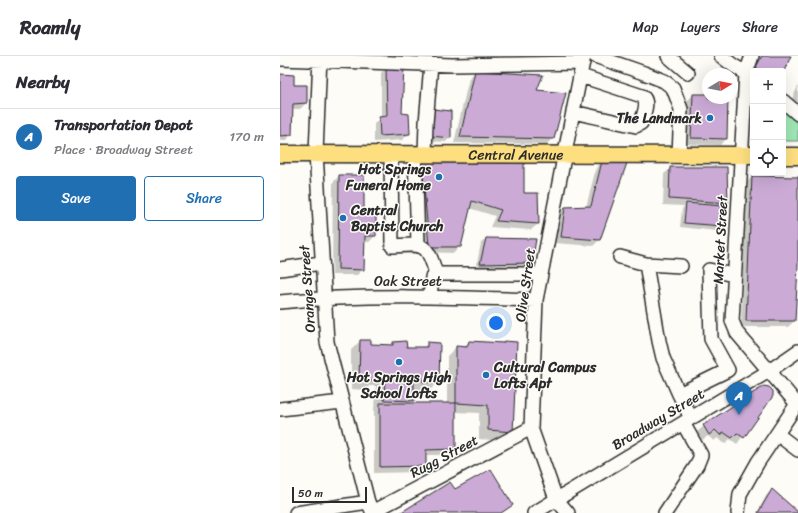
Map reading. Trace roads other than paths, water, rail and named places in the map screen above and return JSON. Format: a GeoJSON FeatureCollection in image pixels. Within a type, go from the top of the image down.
{"type":"FeatureCollection","features":[{"type":"Feature","properties":{"kind":"main road","name":"Central Avenue"},"geometry":{"type":"LineString","coordinates":[[280,154],[747,155]]}},
{"type":"Feature","properties":{"kind":"main road"},"geometry":{"type":"LineString","coordinates":[[786,156],[798,156]]}},
{"type":"Feature","properties":{"kind":"street"},"geometry":{"type":"LineString","coordinates":[[595,56],[664,81],[673,88],[678,98],[682,121],[680,155]]}},
{"type":"Feature","properties":{"kind":"street"},"geometry":{"type":"LineString","coordinates":[[668,56],[688,73]]}},
{"type":"Feature","properties":{"kind":"street"},"geometry":{"type":"LineString","coordinates":[[721,56],[749,75]]}},
{"type":"Feature","properties":{"kind":"street","name":"Market Street"},"geometry":{"type":"LineString","coordinates":[[752,56],[749,75],[747,155],[734,275],[732,321],[737,333],[798,404]]}},
{"type":"Feature","properties":{"kind":"street"},"geometry":{"type":"LineString","coordinates":[[280,59],[320,58],[431,64],[452,60],[583,65],[642,96],[645,98],[646,104],[641,123],[636,126],[573,112]]}},
{"type":"Feature","properties":{"kind":"street","name":"Orange Street"},"geometry":{"type":"LineString","coordinates":[[320,58],[316,153],[323,298],[327,342],[371,509]]}},
{"type":"Feature","properties":{"kind":"street"},"geometry":{"type":"LineString","coordinates":[[418,244],[420,154],[426,123],[431,64]]}},
{"type":"Feature","properties":{"kind":"street","name":"Olive Street"},"geometry":{"type":"LineString","coordinates":[[568,513],[556,499],[531,428],[536,300],[583,65]]}},
{"type":"Feature","properties":{"kind":"street"},"geometry":{"type":"LineString","coordinates":[[786,104],[798,114]]}},
{"type":"Feature","properties":{"kind":"street"},"geometry":{"type":"LineString","coordinates":[[392,154],[392,246],[418,244],[424,247],[428,252],[436,274]]}},
{"type":"Feature","properties":{"kind":"street"},"geometry":{"type":"LineString","coordinates":[[620,257],[646,264],[681,266]]}},
{"type":"Feature","properties":{"kind":"street"},"geometry":{"type":"LineString","coordinates":[[280,269],[321,263]]}},
{"type":"Feature","properties":{"kind":"street"},"geometry":{"type":"LineString","coordinates":[[646,264],[659,341],[701,455],[697,465],[666,513]]}},
{"type":"Feature","properties":{"kind":"street"},"geometry":{"type":"LineString","coordinates":[[679,394],[728,370],[711,339],[709,270],[734,275]]}},
{"type":"Feature","properties":{"kind":"street"},"geometry":{"type":"LineString","coordinates":[[430,297],[432,277],[436,274],[541,274]]}},
{"type":"Feature","properties":{"kind":"street","name":"Oak Street"},"geometry":{"type":"LineString","coordinates":[[280,302],[323,298],[430,297],[536,300]]}},
{"type":"Feature","properties":{"kind":"street","name":"Broadway Street"},"geometry":{"type":"LineString","coordinates":[[534,513],[769,371],[798,351]]}},
{"type":"Feature","properties":{"kind":"street"},"geometry":{"type":"LineString","coordinates":[[280,409],[342,402]]}},
{"type":"Feature","properties":{"kind":"street"},"geometry":{"type":"LineString","coordinates":[[738,513],[740,494],[758,462],[798,404]]}},
{"type":"Feature","properties":{"kind":"street","name":"Rugg Street"},"geometry":{"type":"LineString","coordinates":[[296,513],[371,509],[531,428]]}},
{"type":"Feature","properties":{"kind":"street"},"geometry":{"type":"LineString","coordinates":[[777,434],[798,450]]}},
{"type":"Feature","properties":{"kind":"place","name":"The Landmark"},"geometry":{"type":"Point","coordinates":[710,118]}},
{"type":"Feature","properties":{"kind":"place","name":"Hot Springs Funeral Home"},"geometry":{"type":"Point","coordinates":[439,177]}},
{"type":"Feature","properties":{"kind":"place","name":"Central Baptist Church"},"geometry":{"type":"Point","coordinates":[343,218]}},
{"type":"Feature","properties":{"kind":"place","name":"Hot Springs High School Lofts"},"geometry":{"type":"Point","coordinates":[399,362]}},
{"type":"Feature","properties":{"kind":"place","name":"Cultural Campus Lofts Apt"},"geometry":{"type":"Point","coordinates":[486,375]}},
{"type":"Feature","properties":{"kind":"place","name":"Transportation Depot"},"geometry":{"type":"Point","coordinates":[739,415]}}]}
